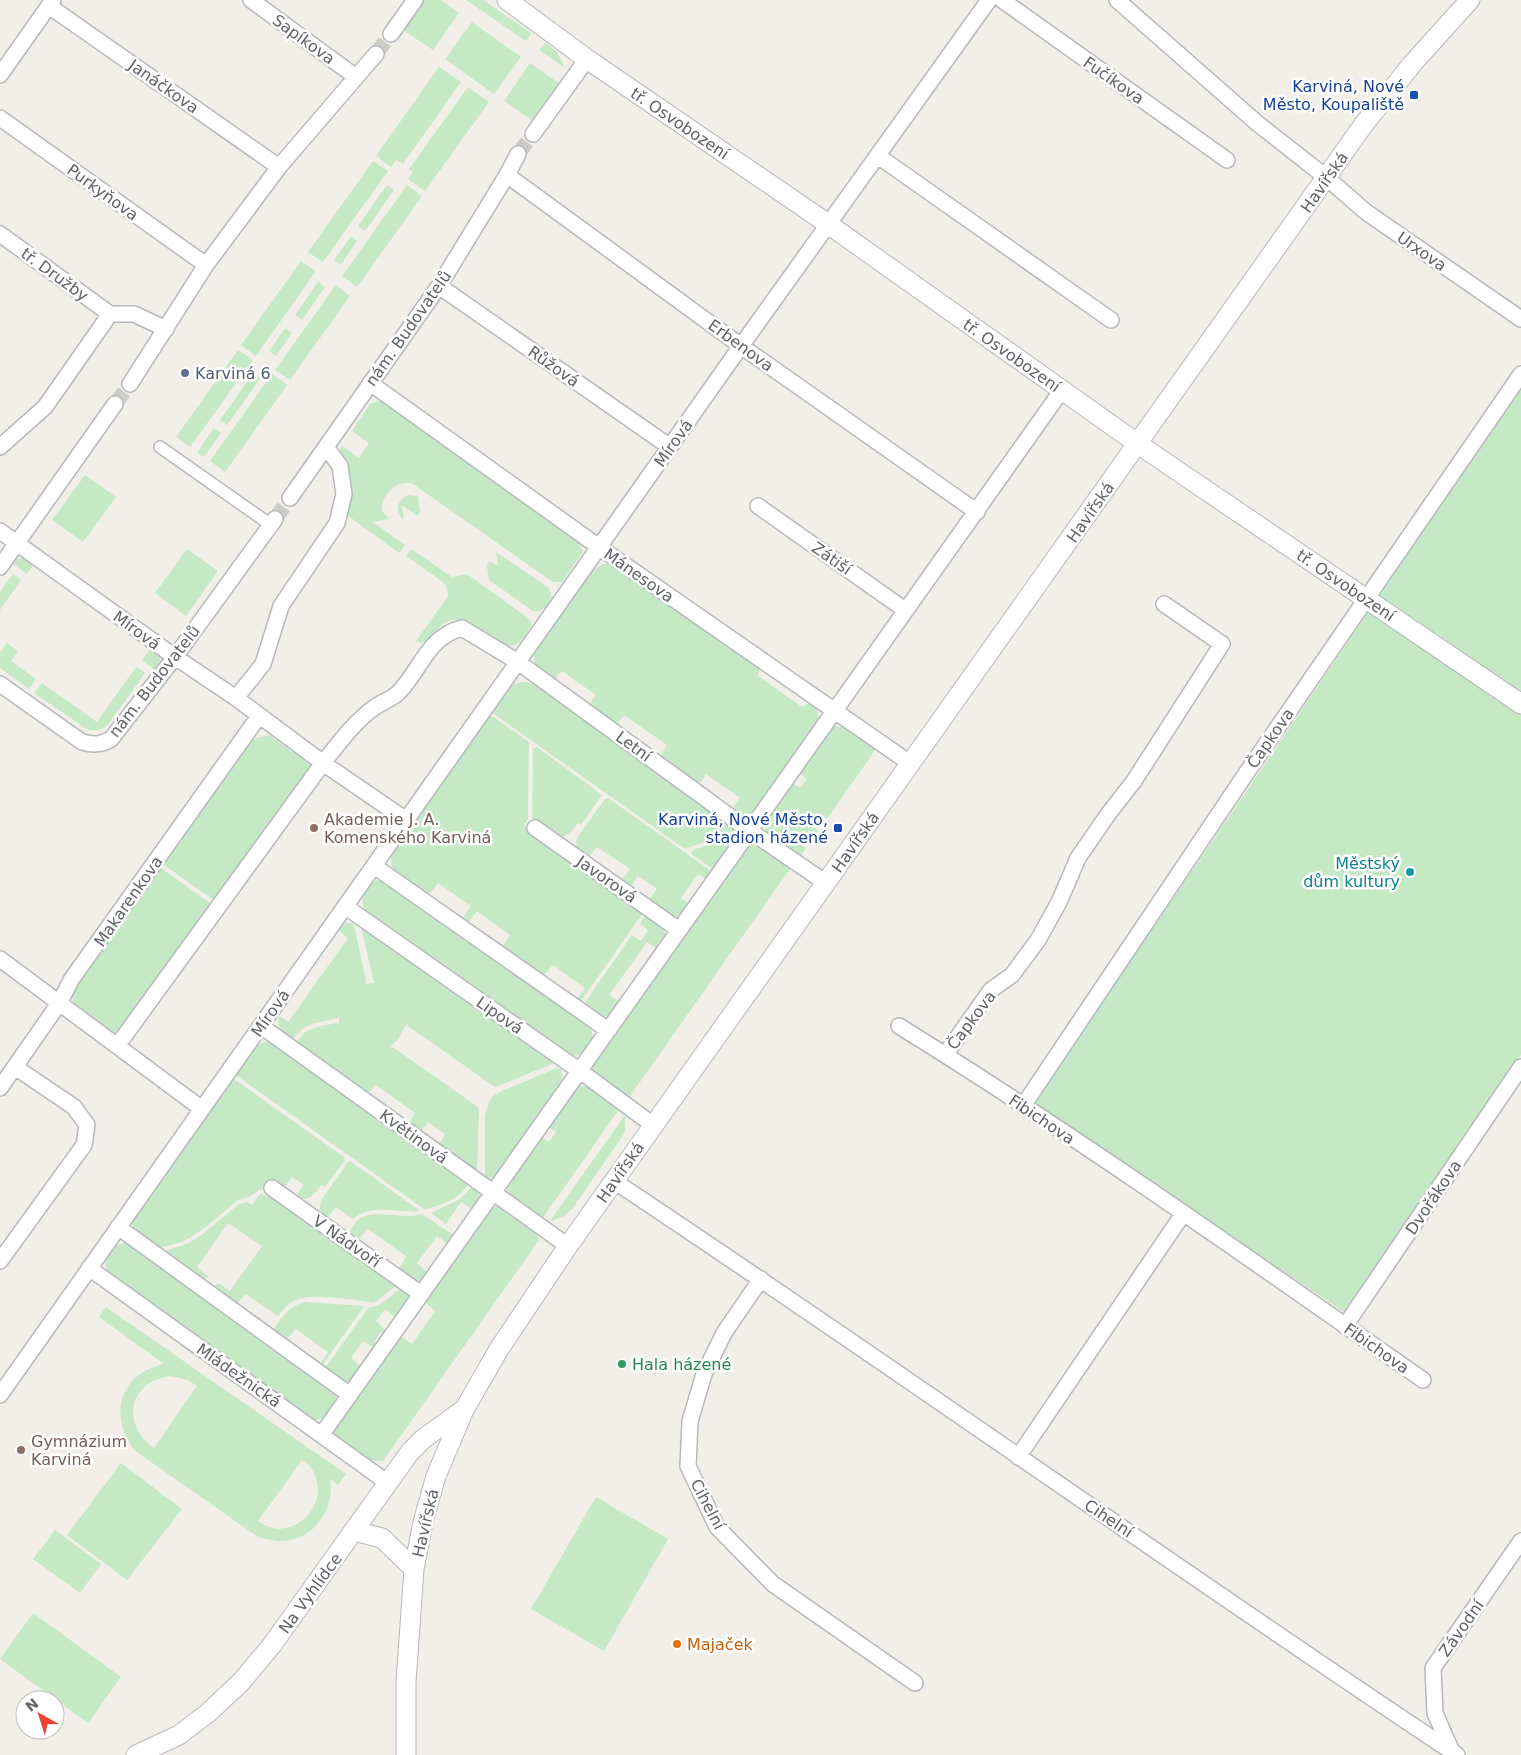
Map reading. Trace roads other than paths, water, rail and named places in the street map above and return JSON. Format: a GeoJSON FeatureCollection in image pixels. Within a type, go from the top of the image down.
{"type":"FeatureCollection","features":[{"type":"Feature","properties":{"kind":"street","name":"Sapíkova"},"geometry":{"type":"LineString","coordinates":[[251,0],[356,77]]}},
{"type":"Feature","properties":{"kind":"street"},"geometry":{"type":"LineString","coordinates":[[391,34],[415,0]]}},
{"type":"Feature","properties":{"kind":"street"},"geometry":{"type":"LineString","coordinates":[[828,224],[990,0]]}},
{"type":"Feature","properties":{"kind":"street","name":"Fučíkova"},"geometry":{"type":"LineString","coordinates":[[1002,0],[1227,160]]}},
{"type":"Feature","properties":{"kind":"street"},"geometry":{"type":"LineString","coordinates":[[1117,0],[1256,123],[1327,178]]}},
{"type":"Feature","properties":{"kind":"street","name":"Havířská"},"geometry":{"type":"LineString","coordinates":[[406,1755],[406,1682],[414,1570],[424,1522],[436,1476],[464,1410],[499,1349],[653,1125],[1364,124],[1413,63],[1470,0]]}},
{"type":"Feature","properties":{"kind":"street","name":"tř. Osvobození"},"geometry":{"type":"LineString","coordinates":[[513,2],[588,59],[828,224],[1138,444],[1521,704]]}},
{"type":"Feature","properties":{"kind":"street"},"geometry":{"type":"LineString","coordinates":[[0,75],[51,3]]}},
{"type":"Feature","properties":{"kind":"street","name":"Janáčkova"},"geometry":{"type":"LineString","coordinates":[[51,3],[279,167]]}},
{"type":"Feature","properties":{"kind":"street"},"geometry":{"type":"LineString","coordinates":[[130,384],[206,265],[279,167],[376,54]]}},
{"type":"Feature","properties":{"kind":"street"},"geometry":{"type":"LineString","coordinates":[[533,134],[588,59]]}},
{"type":"Feature","properties":{"kind":"street","name":"Purkyňova"},"geometry":{"type":"LineString","coordinates":[[0,118],[206,265]]}},
{"type":"Feature","properties":{"kind":"street","name":"nám. Budovatelů"},"geometry":{"type":"LineString","coordinates":[[290,498],[439,286],[518,154]]}},
{"type":"Feature","properties":{"kind":"street"},"geometry":{"type":"LineString","coordinates":[[878,156],[1111,320]]}},
{"type":"Feature","properties":{"kind":"street","name":"Erbenova"},"geometry":{"type":"LineString","coordinates":[[507,175],[741,346],[977,512]]}},
{"type":"Feature","properties":{"kind":"street","name":"Urxova"},"geometry":{"type":"LineString","coordinates":[[1327,178],[1366,212],[1521,319]]}},
{"type":"Feature","properties":{"kind":"street","name":"Mírová"},"geometry":{"type":"LineString","coordinates":[[0,1395],[828,224]]}},
{"type":"Feature","properties":{"kind":"street","name":"tř. Družby"},"geometry":{"type":"LineString","coordinates":[[0,234],[110,314]]}},
{"type":"Feature","properties":{"kind":"street","name":"Růžová"},"geometry":{"type":"LineString","coordinates":[[439,286],[670,447]]}},
{"type":"Feature","properties":{"kind":"street"},"geometry":{"type":"LineString","coordinates":[[0,447],[45,407],[110,314],[134,314],[166,329]]}},
{"type":"Feature","properties":{"kind":"street","name":"Čapkova"},"geometry":{"type":"LineString","coordinates":[[1023,1106],[1245,775],[1521,374]]}},
{"type":"Feature","properties":{"kind":"street","name":"Mánesova"},"geometry":{"type":"LineString","coordinates":[[370,383],[599,547],[911,764]]}},
{"type":"Feature","properties":{"kind":"street"},"geometry":{"type":"LineString","coordinates":[[322,1434],[1062,390]]}},
{"type":"Feature","properties":{"kind":"street"},"geometry":{"type":"LineString","coordinates":[[0,567],[115,404]]}},
{"type":"Feature","properties":{"kind":"street"},"geometry":{"type":"LineString","coordinates":[[160,447],[273,522]]}},
{"type":"Feature","properties":{"kind":"street"},"geometry":{"type":"LineString","coordinates":[[236,698],[264,664],[281,606],[337,523],[344,494],[340,466],[326,447]]}},
{"type":"Feature","properties":{"kind":"street","name":"Zátiší"},"geometry":{"type":"LineString","coordinates":[[758,506],[905,610]]}},
{"type":"Feature","properties":{"kind":"street","name":"nám. Budovatelů"},"geometry":{"type":"LineString","coordinates":[[0,684],[82,742],[91,745],[104,743],[112,739],[175,657],[273,522]]}},
{"type":"Feature","properties":{"kind":"street","name":"Mírová"},"geometry":{"type":"LineString","coordinates":[[0,530],[175,657],[236,698],[323,763],[406,820]]}},
{"type":"Feature","properties":{"kind":"street","name":"Čapkova"},"geometry":{"type":"LineString","coordinates":[[945,1054],[990,990],[1012,975],[1038,940],[1059,902],[1078,858],[1134,781],[1222,644],[1164,604]]}},
{"type":"Feature","properties":{"kind":"street"},"geometry":{"type":"LineString","coordinates":[[117,1046],[323,763],[353,726],[376,707],[398,693],[436,641],[450,632],[462,628],[518,662]]}},
{"type":"Feature","properties":{"kind":"street","name":"Letní"},"geometry":{"type":"LineString","coordinates":[[518,662],[750,831],[826,883]]}},
{"type":"Feature","properties":{"kind":"street","name":"Makarenkova"},"geometry":{"type":"LineString","coordinates":[[0,1088],[60,1002],[72,980],[259,716]]}},
{"type":"Feature","properties":{"kind":"street","name":"Javorová"},"geometry":{"type":"LineString","coordinates":[[535,828],[679,930]]}},
{"type":"Feature","properties":{"kind":"street"},"geometry":{"type":"LineString","coordinates":[[374,866],[608,1030]]}},
{"type":"Feature","properties":{"kind":"street","name":"Lipová"},"geometry":{"type":"LineString","coordinates":[[346,907],[580,1070],[653,1125]]}},
{"type":"Feature","properties":{"kind":"street"},"geometry":{"type":"LineString","coordinates":[[0,959],[202,1108]]}},
{"type":"Feature","properties":{"kind":"street","name":"Květinová"},"geometry":{"type":"LineString","coordinates":[[261,1026],[568,1246]]}},
{"type":"Feature","properties":{"kind":"street","name":"Fibichova"},"geometry":{"type":"LineString","coordinates":[[899,1026],[945,1054],[1184,1214],[1422,1380]]}},
{"type":"Feature","properties":{"kind":"street"},"geometry":{"type":"LineString","coordinates":[[0,1261],[84,1145],[87,1125],[74,1107],[15,1067]]}},
{"type":"Feature","properties":{"kind":"street","name":"Dvořákova"},"geometry":{"type":"LineString","coordinates":[[1346,1326],[1521,1068]]}},
{"type":"Feature","properties":{"kind":"street","name":"Cihelní"},"geometry":{"type":"LineString","coordinates":[[614,1181],[762,1279],[1018,1457],[1454,1753]]}},
{"type":"Feature","properties":{"kind":"street","name":"V Nádvoří"},"geometry":{"type":"LineString","coordinates":[[272,1188],[421,1294]]}},
{"type":"Feature","properties":{"kind":"street"},"geometry":{"type":"LineString","coordinates":[[1018,1457],[1184,1214]]}},
{"type":"Feature","properties":{"kind":"street"},"geometry":{"type":"LineString","coordinates":[[118,1227],[350,1395]]}},
{"type":"Feature","properties":{"kind":"street","name":"Mládežnická"},"geometry":{"type":"LineString","coordinates":[[89,1268],[388,1482]]}},
{"type":"Feature","properties":{"kind":"street","name":"Cihelní"},"geometry":{"type":"LineString","coordinates":[[762,1279],[724,1333],[704,1374],[690,1421],[688,1466],[717,1527],[773,1584],[916,1683]]}},
{"type":"Feature","properties":{"kind":"street","name":"Na Vyhlídce"},"geometry":{"type":"LineString","coordinates":[[136,1755],[179,1735],[208,1713],[241,1682],[272,1646],[410,1452],[423,1439],[464,1410]]}},
{"type":"Feature","properties":{"kind":"street"},"geometry":{"type":"LineString","coordinates":[[354,1531],[382,1538],[414,1570]]}},
{"type":"Feature","properties":{"kind":"street","name":"Závodní"},"geometry":{"type":"LineString","coordinates":[[1454,1753],[1435,1713],[1433,1668],[1521,1541]]}},
{"type":"Feature","properties":{"kind":"tunnel"},"geometry":{"type":"LineString","coordinates":[[376,54],[391,34]]}},
{"type":"Feature","properties":{"kind":"tunnel"},"geometry":{"type":"LineString","coordinates":[[518,154],[533,134]]}},
{"type":"Feature","properties":{"kind":"tunnel"},"geometry":{"type":"LineString","coordinates":[[115,404],[130,384]]}},
{"type":"Feature","properties":{"kind":"tunnel"},"geometry":{"type":"LineString","coordinates":[[275,519],[290,498]]}},
{"type":"Feature","properties":{"kind":"place","name":"Karviná, Nové Město, Koupaliště"},"geometry":{"type":"Point","coordinates":[1414,95]}},
{"type":"Feature","properties":{"kind":"place","name":"Karviná 6"},"geometry":{"type":"Point","coordinates":[185,373]}},
{"type":"Feature","properties":{"kind":"place","name":"Akademie J. A. Komenského Karviná"},"geometry":{"type":"Point","coordinates":[314,828]}},
{"type":"Feature","properties":{"kind":"place","name":"Karviná, Nové Město, stadion házené"},"geometry":{"type":"Point","coordinates":[838,828]}},
{"type":"Feature","properties":{"kind":"place","name":"Městský dům kultury"},"geometry":{"type":"Point","coordinates":[1410,872]}},
{"type":"Feature","properties":{"kind":"place","name":"Hala házené"},"geometry":{"type":"Point","coordinates":[622,1364]}},
{"type":"Feature","properties":{"kind":"place","name":"Gymnázium Karviná"},"geometry":{"type":"Point","coordinates":[21,1450]}},
{"type":"Feature","properties":{"kind":"place","name":"Majaček"},"geometry":{"type":"Point","coordinates":[677,1644]}}]}
